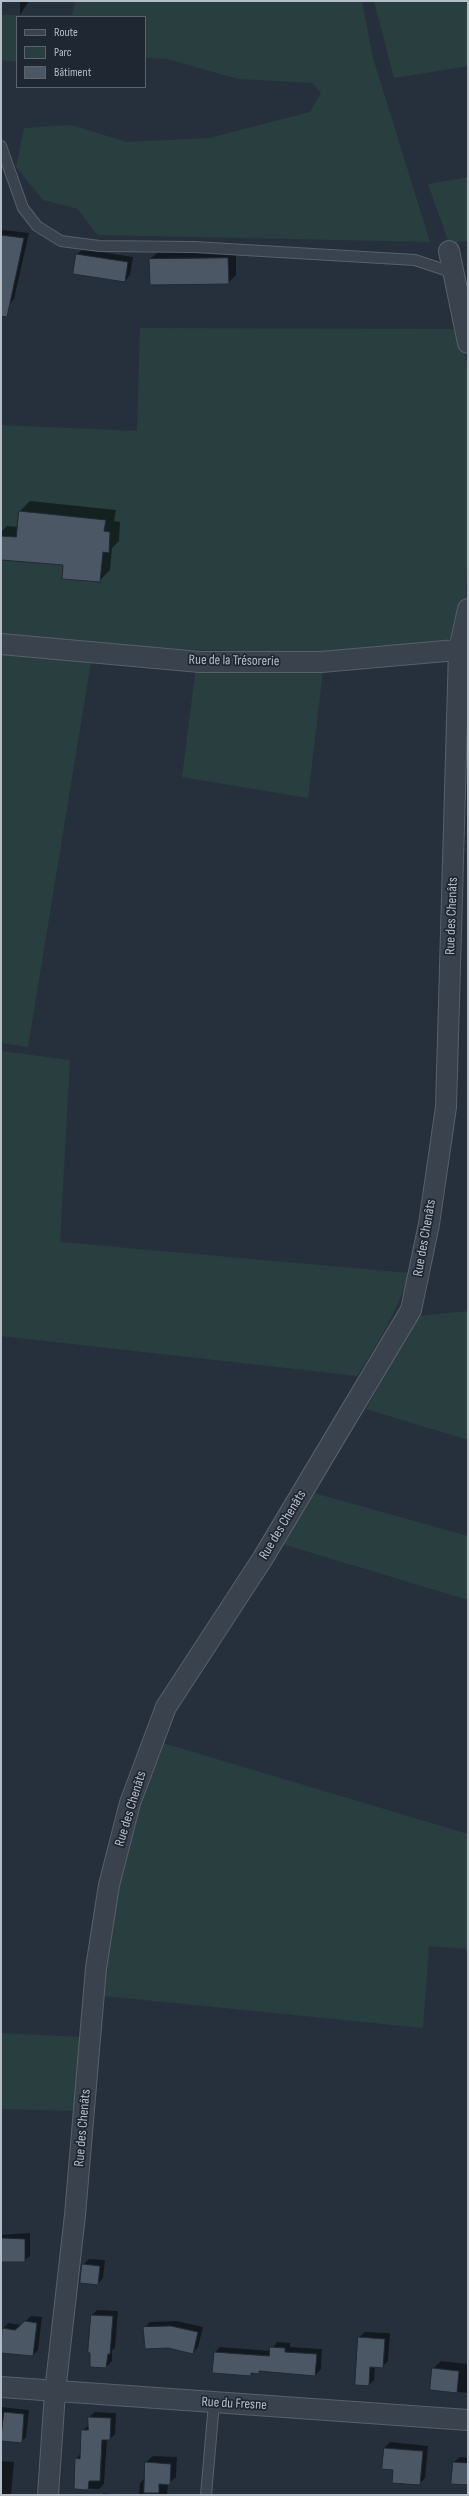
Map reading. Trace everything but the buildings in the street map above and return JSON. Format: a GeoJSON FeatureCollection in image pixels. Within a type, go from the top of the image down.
{"type":"FeatureCollection","features":[{"type":"Feature","properties":{"kind":"street"},"geometry":{"type":"LineString","coordinates":[[449,250],[468,343]]}},
{"type":"Feature","properties":{"kind":"street","name":"Rue des Chenâts"},"geometry":{"type":"LineString","coordinates":[[48,2495],[55,2392],[75,2216],[96,1968],[109,1885],[130,1803],[166,1707],[264,1558],[411,1310],[429,1224],[446,1106],[464,650],[468,609]]}},
{"type":"Feature","properties":{"kind":"street","name":"Rue de la Trésorerie"},"geometry":{"type":"LineString","coordinates":[[1,644],[200,662],[321,662],[464,650]]}},
{"type":"Feature","properties":{"kind":"street","name":"Rue du Fresne"},"geometry":{"type":"LineString","coordinates":[[1,2387],[468,2420]]}},
{"type":"Feature","properties":{"kind":"lane"},"geometry":{"type":"LineString","coordinates":[[1,146],[23,208],[37,226],[61,241],[99,246],[194,247],[415,260],[454,273]]}},
{"type":"Feature","properties":{"kind":"lane"},"geometry":{"type":"LineString","coordinates":[[206,2495],[214,2403]]}},
{"type":"Feature","properties":{"kind":"green space"},"geometry":{"type":"Polygon","coordinates":[[[75,1],[362,1],[373,58],[430,242],[97,235],[78,209],[43,200],[16,167],[24,128],[71,125],[127,142],[209,138],[310,112],[321,93],[312,83],[238,79],[167,59],[146,58],[146,16],[16,16],[16,62],[1,60],[1,15],[72,15],[75,1]]]}},
{"type":"Feature","properties":{"kind":"green space"},"geometry":{"type":"Polygon","coordinates":[[[374,1],[468,1],[468,66],[394,78],[374,1]]]}},
{"type":"Feature","properties":{"kind":"green space"},"geometry":{"type":"Polygon","coordinates":[[[468,177],[468,241],[449,243],[428,184],[468,177]]]}},
{"type":"Feature","properties":{"kind":"green space"},"geometry":{"type":"Polygon","coordinates":[[[140,328],[457,329],[467,363],[468,550],[465,613],[457,632],[445,642],[312,653],[171,649],[1,635],[1,425],[137,431],[140,328]]]}},
{"type":"Feature","properties":{"kind":"green space"},"geometry":{"type":"Polygon","coordinates":[[[1,654],[91,662],[28,1047],[1,1043],[1,654]]]}},
{"type":"Feature","properties":{"kind":"green space"},"geometry":{"type":"Polygon","coordinates":[[[196,667],[323,671],[308,798],[182,777],[196,667]]]}},
{"type":"Feature","properties":{"kind":"green space"},"geometry":{"type":"Polygon","coordinates":[[[1,1051],[70,1060],[60,1242],[410,1273],[387,1326],[357,1376],[1,1336],[1,1051]]]}},
{"type":"Feature","properties":{"kind":"green space"},"geometry":{"type":"Polygon","coordinates":[[[468,1311],[468,1440],[366,1409],[417,1316],[468,1311]]]}},
{"type":"Feature","properties":{"kind":"green space"},"geometry":{"type":"Polygon","coordinates":[[[314,1493],[468,1536],[468,1600],[279,1543],[314,1493]]]}},
{"type":"Feature","properties":{"kind":"green space"},"geometry":{"type":"Polygon","coordinates":[[[163,1743],[468,1834],[468,1949],[429,1946],[423,2028],[104,1996],[112,1915],[140,1792],[163,1743]]]}},
{"type":"Feature","properties":{"kind":"green space"},"geometry":{"type":"Polygon","coordinates":[[[1,2033],[82,2037],[76,2111],[1,2109],[1,2033]]]}}]}
